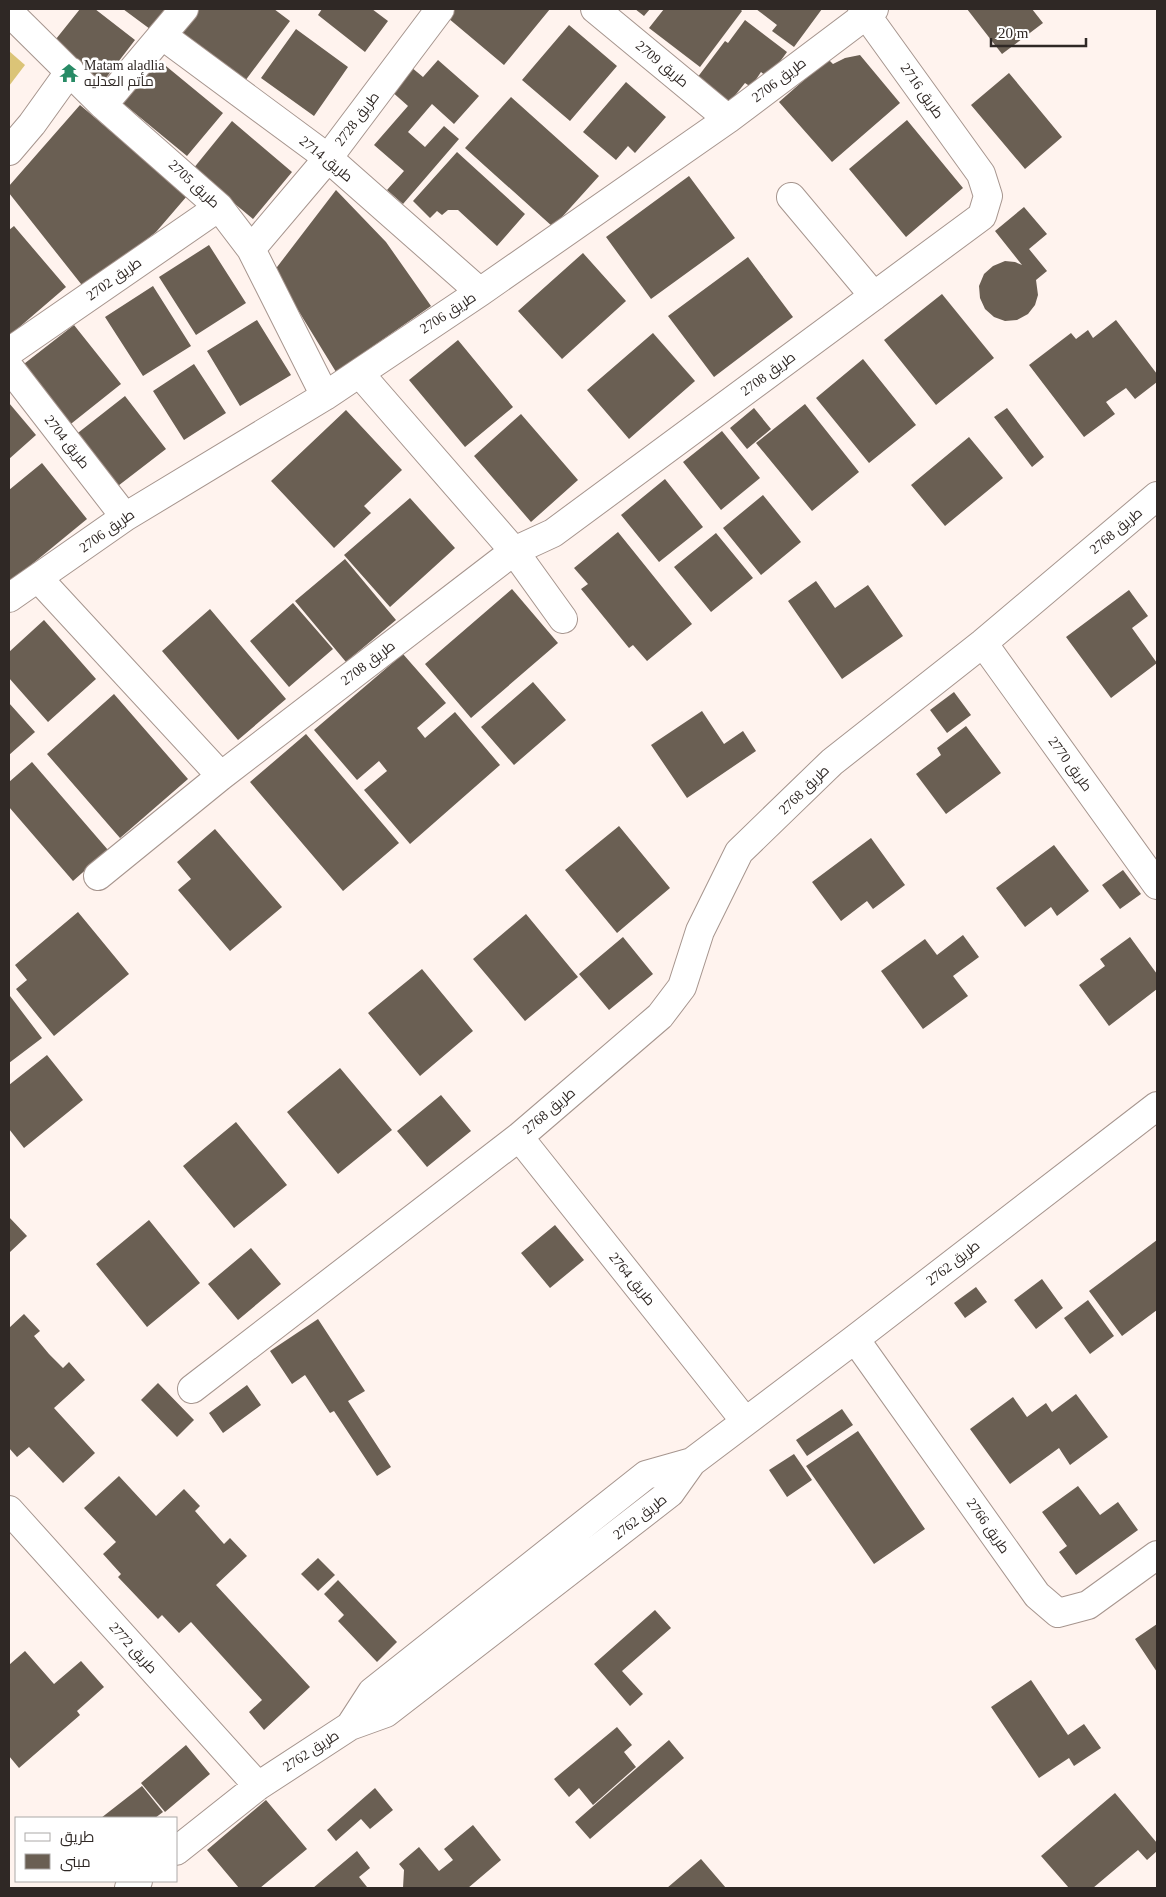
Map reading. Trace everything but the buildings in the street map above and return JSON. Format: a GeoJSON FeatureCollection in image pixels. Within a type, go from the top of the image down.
{"type":"FeatureCollection","features":[{"type":"Feature","properties":{"kind":"street"},"geometry":{"type":"LineString","coordinates":[[103,105],[184,9]]}},
{"type":"Feature","properties":{"kind":"street","name":"طريق 2728"},"geometry":{"type":"LineString","coordinates":[[251,249],[328,158],[440,9]]}},
{"type":"Feature","properties":{"kind":"street","name":"طريق 2709"},"geometry":{"type":"LineString","coordinates":[[595,9],[728,119]]}},
{"type":"Feature","properties":{"kind":"street","name":"طريق 2706"},"geometry":{"type":"LineString","coordinates":[[9,598],[124,517],[360,374],[480,292],[728,119],[868,10]]}},
{"type":"Feature","properties":{"kind":"street","name":"طريق 2716"},"geometry":{"type":"LineString","coordinates":[[868,10],[981,174]]}},
{"type":"Feature","properties":{"kind":"street","name":"طريق 2705"},"geometry":{"type":"LineString","coordinates":[[9,12],[103,105],[219,207],[251,249],[325,396]]}},
{"type":"Feature","properties":{"kind":"street","name":"طريق 2714"},"geometry":{"type":"LineString","coordinates":[[163,36],[328,158],[480,292]]}},
{"type":"Feature","properties":{"kind":"street"},"geometry":{"type":"LineString","coordinates":[[9,151],[70,71]]}},
{"type":"Feature","properties":{"kind":"street","name":"طريق 2708"},"geometry":{"type":"LineString","coordinates":[[98,876],[221,776],[514,551],[553,533],[982,216],[988,196],[981,174]]}},
{"type":"Feature","properties":{"kind":"street"},"geometry":{"type":"LineString","coordinates":[[791,197],[874,296]]}},
{"type":"Feature","properties":{"kind":"street","name":"طريق 2702"},"geometry":{"type":"LineString","coordinates":[[9,352],[219,207]]}},
{"type":"Feature","properties":{"kind":"street","name":"طريق 2704"},"geometry":{"type":"LineString","coordinates":[[9,367],[124,517]]}},
{"type":"Feature","properties":{"kind":"street"},"geometry":{"type":"LineString","coordinates":[[360,374],[514,551],[563,619]]}},
{"type":"Feature","properties":{"kind":"street","name":"طريق 2768"},"geometry":{"type":"LineString","coordinates":[[192,1389],[519,1137],[660,1016],[682,987],[700,931],[739,852],[832,762],[983,643],[1157,496]]}},
{"type":"Feature","properties":{"kind":"street"},"geometry":{"type":"LineString","coordinates":[[38,578],[221,776]]}},
{"type":"Feature","properties":{"kind":"street","name":"طريق 2770"},"geometry":{"type":"LineString","coordinates":[[983,643],[1157,885]]}},
{"type":"Feature","properties":{"kind":"street","name":"طريق 2762"},"geometry":{"type":"LineString","coordinates":[[178,1848],[258,1786],[350,1726],[386,1713],[670,1493],[692,1462],[1157,1106]]}},
{"type":"Feature","properties":{"kind":"street","name":"طريق 2764"},"geometry":{"type":"LineString","coordinates":[[519,1137],[745,1421]]}},
{"type":"Feature","properties":{"kind":"street","name":"طريق 2766"},"geometry":{"type":"LineString","coordinates":[[855,1339],[1037,1596],[1058,1612],[1088,1604],[1157,1555]]}},
{"type":"Feature","properties":{"kind":"street","name":"طريق 2772"},"geometry":{"type":"LineString","coordinates":[[9,1510],[258,1786]]}},
{"type":"Feature","properties":{"kind":"shaded area"},"geometry":{"type":"Polygon","coordinates":[[[9,51],[25,65],[9,86],[9,51]]]}},
{"type":"Feature","properties":{"kind":"place","name":"Matam aladlia مأتم العدليه"},"geometry":{"type":"Point","coordinates":[69,73]}}]}
